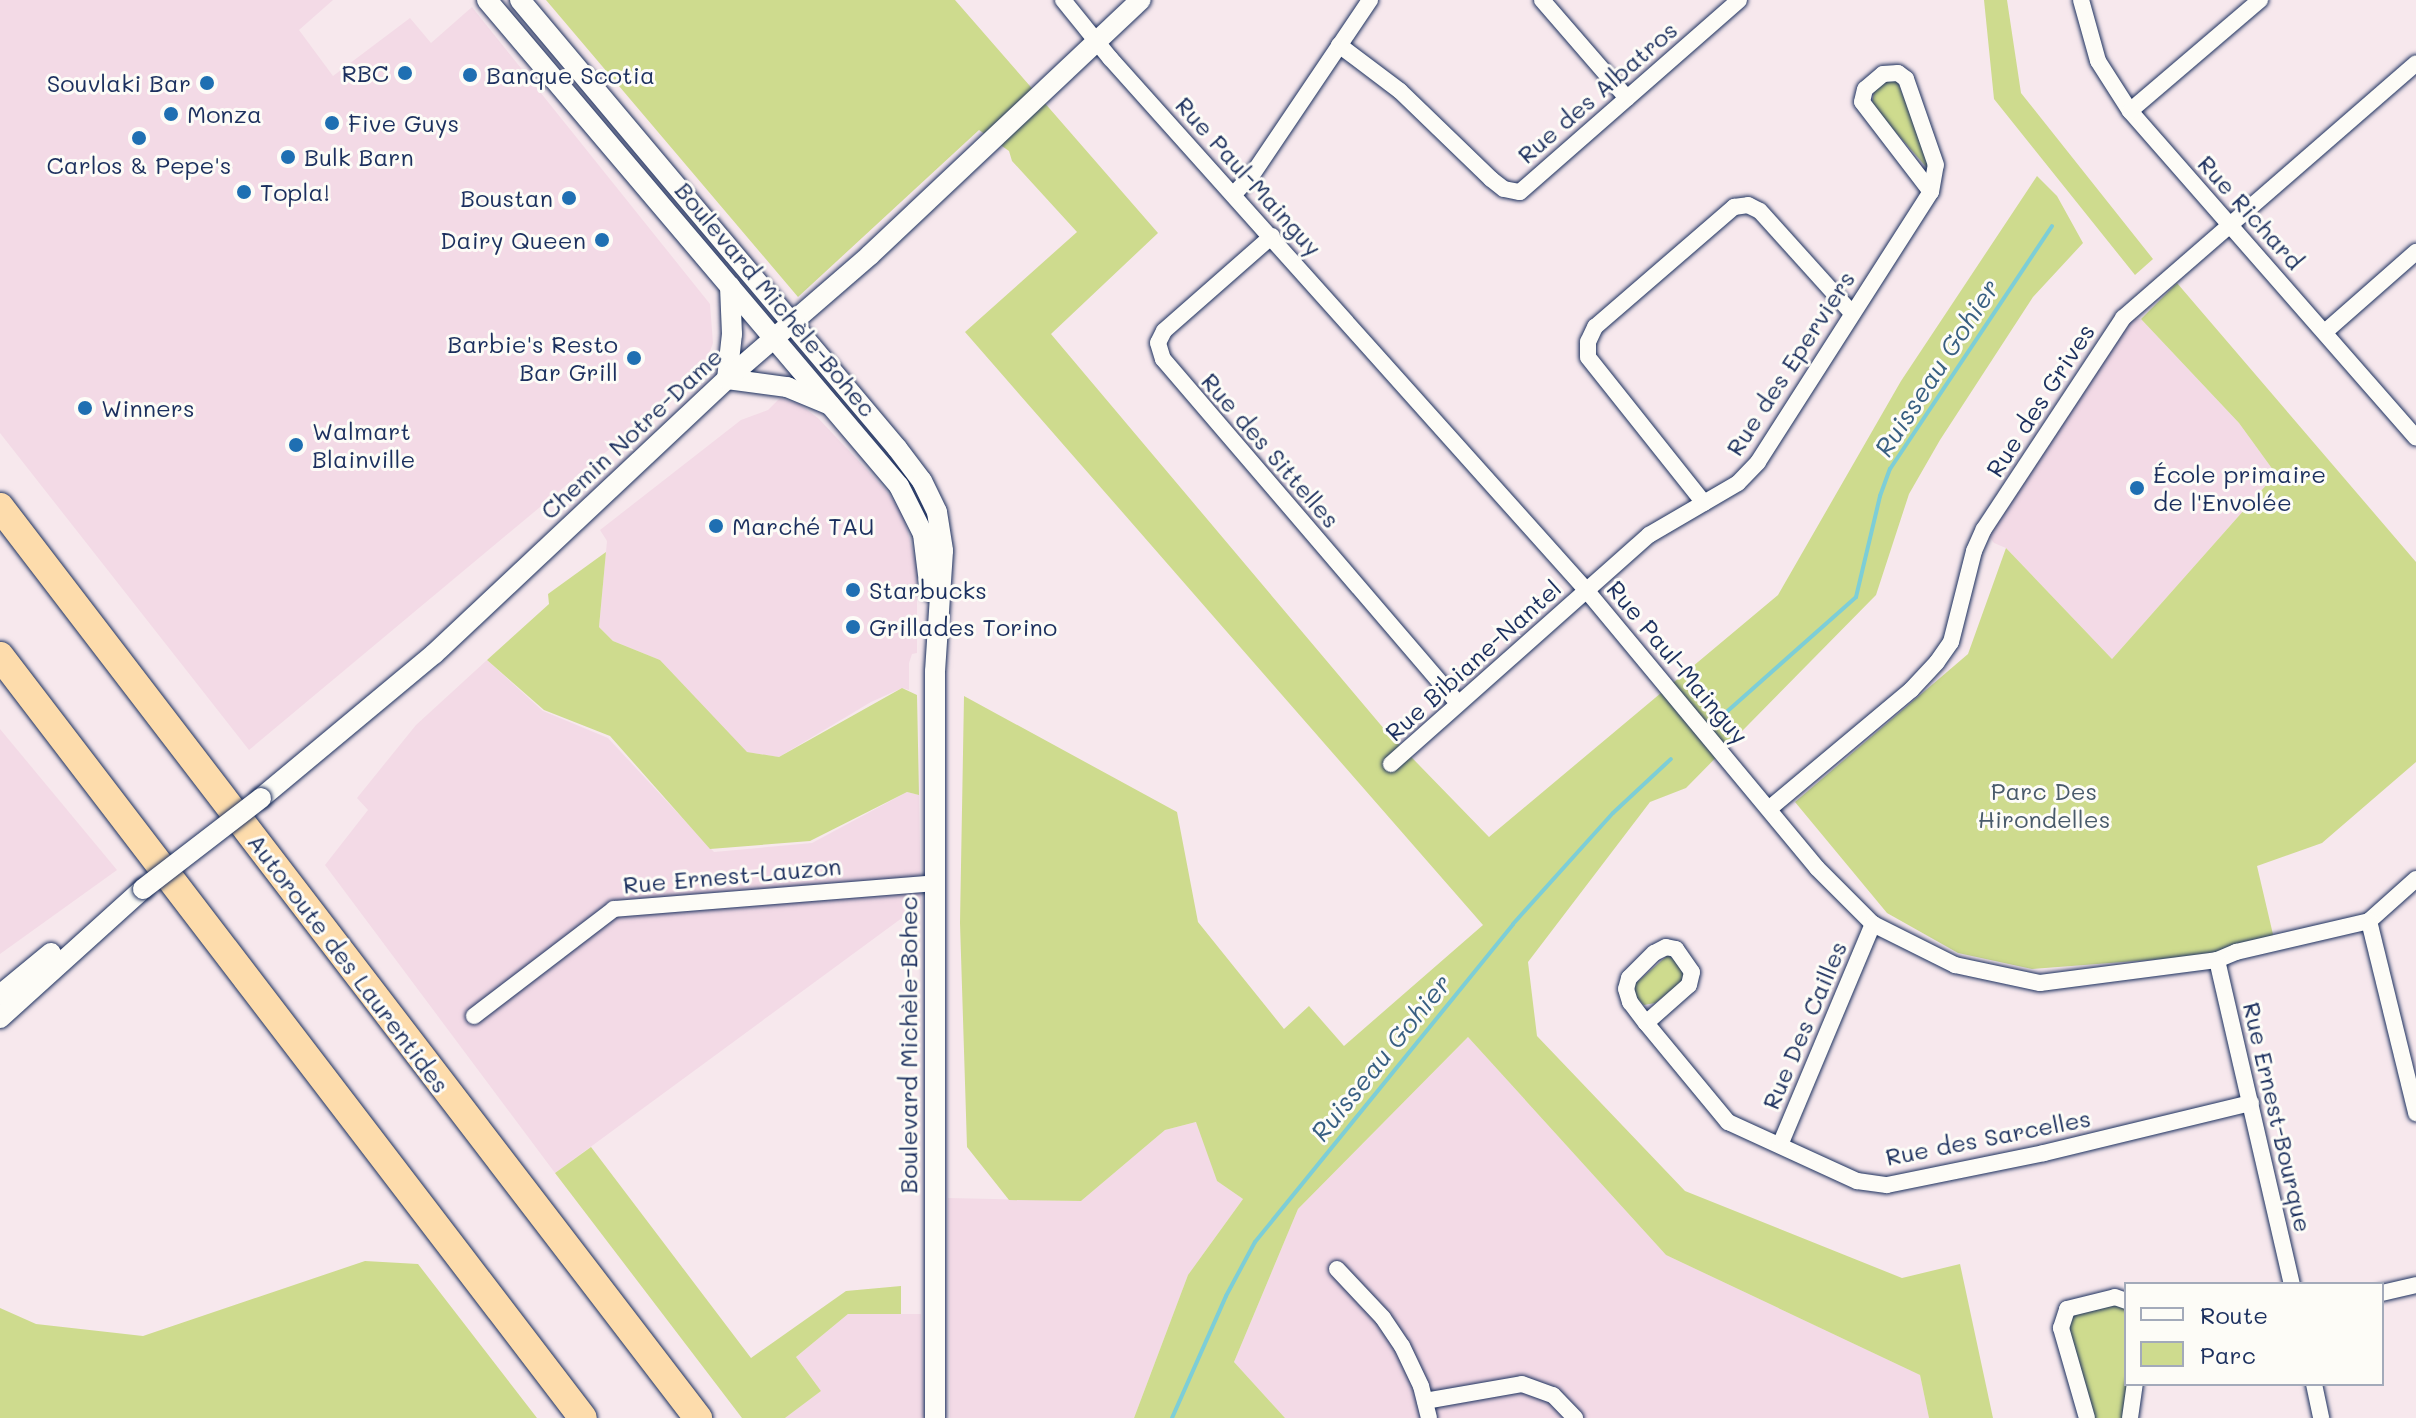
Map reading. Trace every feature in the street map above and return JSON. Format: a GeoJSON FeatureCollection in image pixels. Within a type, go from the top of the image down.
{"type":"FeatureCollection","features":[{"type":"Feature","properties":{"kind":"highway","name":"Autoroute des Laurentides"},"geometry":{"type":"LineString","coordinates":[[0,507],[698,1418]]}},
{"type":"Feature","properties":{"kind":"highway"},"geometry":{"type":"LineString","coordinates":[[0,656],[583,1418]]}},
{"type":"Feature","properties":{"kind":"street","name":"Boulevard Michèle-Bohec"},"geometry":{"type":"LineString","coordinates":[[487,0],[899,486],[920,525],[928,561],[935,671]]}},
{"type":"Feature","properties":{"kind":"street","name":"Boulevard Michèle-Bohec"},"geometry":{"type":"LineString","coordinates":[[520,0],[911,465],[934,502],[943,544],[935,671],[935,1418]]}},
{"type":"Feature","properties":{"kind":"street","name":"Rue Paul-Mainguy"},"geometry":{"type":"LineString","coordinates":[[1063,0],[1587,591],[1817,868],[1873,924],[1955,965],[2040,983],[2217,960],[2236,952],[2369,921],[2416,879]]}},
{"type":"Feature","properties":{"kind":"street","name":"Chemin Notre-Dame"},"geometry":{"type":"LineString","coordinates":[[0,995],[52,952],[143,889],[261,798],[434,654],[727,379],[886,240],[1141,0]]}},
{"type":"Feature","properties":{"kind":"street"},"geometry":{"type":"LineString","coordinates":[[1234,194],[1252,175],[1370,0]]}},
{"type":"Feature","properties":{"kind":"street"},"geometry":{"type":"LineString","coordinates":[[1542,0],[1627,98]]}},
{"type":"Feature","properties":{"kind":"street","name":"Rue des Albatros"},"geometry":{"type":"LineString","coordinates":[[1339,45],[1400,91],[1504,189],[1520,192],[1739,0]]}},
{"type":"Feature","properties":{"kind":"street","name":"Rue Richard"},"geometry":{"type":"LineString","coordinates":[[2081,0],[2098,61],[2130,111],[2228,225],[2326,331],[2416,438]]}},
{"type":"Feature","properties":{"kind":"street"},"geometry":{"type":"LineString","coordinates":[[2130,111],[2260,0]]}},
{"type":"Feature","properties":{"kind":"street","name":"Rue des Grives"},"geometry":{"type":"LineString","coordinates":[[1770,808],[1911,690],[1937,662],[1951,642],[1962,610],[1974,551],[1984,529],[2123,318],[2416,63]]}},
{"type":"Feature","properties":{"kind":"street"},"geometry":{"type":"LineString","coordinates":[[1898,73],[1906,79],[1936,165],[1931,192],[1862,102],[1865,89],[1883,74],[1898,73]]}},
{"type":"Feature","properties":{"kind":"street","name":"Rue des Eperviers"},"geometry":{"type":"LineString","coordinates":[[1587,591],[1649,535],[1738,483],[1758,462],[1931,192]]}},
{"type":"Feature","properties":{"kind":"street"},"geometry":{"type":"LineString","coordinates":[[1704,503],[1588,357],[1588,342],[1595,327],[1734,207],[1748,205],[1760,211],[1852,313]]}},
{"type":"Feature","properties":{"kind":"street","name":"Rue des Sittelles"},"geometry":{"type":"LineString","coordinates":[[1272,236],[1164,331],[1158,343],[1163,359],[1458,703]]}},
{"type":"Feature","properties":{"kind":"street"},"geometry":{"type":"LineString","coordinates":[[2326,331],[2416,252]]}},
{"type":"Feature","properties":{"kind":"street"},"geometry":{"type":"LineString","coordinates":[[730,286],[732,334],[727,379],[787,387],[833,407]]}},
{"type":"Feature","properties":{"kind":"street","name":"Rue Bibiane-Nantel"},"geometry":{"type":"LineString","coordinates":[[1391,764],[1587,591]]}},
{"type":"Feature","properties":{"kind":"street","name":"Rue Ernest-Lauzon"},"geometry":{"type":"LineString","coordinates":[[474,1016],[614,909],[934,883]]}},
{"type":"Feature","properties":{"kind":"street","name":"Chemin Notre-Dame"},"geometry":{"type":"LineString","coordinates":[[0,1018],[143,889]]}},
{"type":"Feature","properties":{"kind":"street"},"geometry":{"type":"LineString","coordinates":[[2369,921],[2416,1113]]}},
{"type":"Feature","properties":{"kind":"street","name":"Rue Des Cailles"},"geometry":{"type":"LineString","coordinates":[[1780,1145],[1873,924]]}},
{"type":"Feature","properties":{"kind":"street","name":"Rue des Sarcelles"},"geometry":{"type":"LineString","coordinates":[[1646,1023],[1689,985],[1692,972],[1676,949],[1666,947],[1654,953],[1629,978],[1626,989],[1630,1002],[1646,1023],[1728,1122],[1857,1181],[1887,1185],[2044,1153],[2251,1103]]}},
{"type":"Feature","properties":{"kind":"street","name":"Rue Ernest-Bourque"},"geometry":{"type":"LineString","coordinates":[[2217,960],[2292,1282]]}},
{"type":"Feature","properties":{"kind":"street"},"geometry":{"type":"LineString","coordinates":[[1337,1269],[1393,1331],[1416,1373],[1427,1410],[1522,1384],[1553,1395],[1575,1418]]}},
{"type":"Feature","properties":{"kind":"street"},"geometry":{"type":"LineString","coordinates":[[2384,1293],[2416,1285]]}},
{"type":"Feature","properties":{"kind":"street"},"geometry":{"type":"LineString","coordinates":[[2087,1418],[2061,1328],[2067,1309],[2115,1297],[2124,1300]]}},
{"type":"Feature","properties":{"kind":"street"},"geometry":{"type":"LineString","coordinates":[[2130,1418],[2135,1386]]}},
{"type":"Feature","properties":{"kind":"street"},"geometry":{"type":"LineString","coordinates":[[2314,1386],[2321,1418]]}},
{"type":"Feature","properties":{"kind":"shaded area"},"geometry":{"type":"Polygon","coordinates":[[[0,0],[333,0],[299,30],[333,76],[410,18],[431,43],[472,7],[710,304],[713,343],[703,371],[249,750],[0,433],[0,0]]]}},
{"type":"Feature","properties":{"kind":"shaded area","name":"École primaire de l'Envolée"},"geometry":{"type":"Polygon","coordinates":[[[2123,318],[2141,319],[2239,423],[2276,474],[2112,659],[2006,548],[1994,543],[1984,529],[2123,318]]]}},
{"type":"Feature","properties":{"kind":"shaded area"},"geometry":{"type":"Polygon","coordinates":[[[780,398],[799,404],[818,418],[886,490],[903,515],[917,567],[917,653],[912,654],[909,663],[909,690],[902,688],[871,702],[779,757],[746,752],[660,660],[613,641],[599,627],[607,541],[600,530],[741,420],[768,410],[780,398]]]}},
{"type":"Feature","properties":{"kind":"shaded area"},"geometry":{"type":"Polygon","coordinates":[[[487,660],[543,711],[608,738],[714,852],[812,843],[907,792],[919,795],[921,904],[555,1173],[325,865],[368,810],[357,798],[416,725],[487,660]]]}},
{"type":"Feature","properties":{"kind":"shaded area"},"geometry":{"type":"Polygon","coordinates":[[[0,729],[117,870],[0,954],[0,729]]]}},
{"type":"Feature","properties":{"kind":"shaded area"},"geometry":{"type":"Polygon","coordinates":[[[1468,1037],[1666,1255],[1920,1375],[1929,1418],[1285,1418],[1234,1362],[1298,1209],[1468,1037]]]}},
{"type":"Feature","properties":{"kind":"shaded area"},"geometry":{"type":"Polygon","coordinates":[[[1197,1122],[1217,1181],[1243,1199],[1188,1275],[1134,1418],[950,1418],[948,1198],[1081,1201],[1165,1130],[1197,1122]]]}},
{"type":"Feature","properties":{"kind":"shaded area"},"geometry":{"type":"Polygon","coordinates":[[[848,1314],[921,1314],[924,1418],[785,1418],[821,1391],[796,1357],[848,1314]]]}},
{"type":"Feature","properties":{"kind":"green space"},"geometry":{"type":"Polygon","coordinates":[[[546,0],[955,0],[1158,233],[1051,334],[1385,730],[1489,837],[1778,595],[1901,381],[2037,176],[2057,196],[2083,243],[2033,297],[1940,440],[1909,494],[1876,595],[1686,788],[1650,802],[1528,962],[1537,1036],[1685,1191],[1902,1278],[1960,1264],[1993,1418],[1929,1418],[1920,1375],[1666,1255],[1468,1037],[1298,1209],[1234,1362],[1285,1418],[1134,1418],[1188,1275],[1243,1199],[1217,1181],[1196,1122],[1165,1130],[1081,1201],[1009,1200],[967,1147],[960,923],[964,696],[1177,812],[1198,922],[1284,1029],[1309,1006],[1344,1046],[1483,925],[965,332],[1077,232],[1012,161],[1009,151],[979,130],[798,297],[546,0]]]}},
{"type":"Feature","properties":{"kind":"green space"},"geometry":{"type":"Polygon","coordinates":[[[1984,0],[2007,0],[2021,93],[2153,259],[2135,275],[1994,99],[1984,0]]]}},
{"type":"Feature","properties":{"kind":"green space"},"geometry":{"type":"Polygon","coordinates":[[[1897,80],[1930,166],[1928,169],[1872,105],[1874,91],[1886,81],[1897,80]]]}},
{"type":"Feature","properties":{"kind":"green space","name":"Parc Des Hirondelles"},"geometry":{"type":"Polygon","coordinates":[[[2177,283],[2416,562],[2416,762],[2322,843],[2257,866],[2275,943],[2214,955],[2032,969],[1958,953],[1887,913],[1795,802],[1968,654],[2006,548],[2112,659],[2276,474],[2239,423],[2141,319],[2177,283]]]}},
{"type":"Feature","properties":{"kind":"green space"},"geometry":{"type":"Polygon","coordinates":[[[606,552],[599,627],[613,641],[660,660],[747,752],[779,757],[902,688],[917,695],[919,795],[907,792],[810,841],[710,849],[610,736],[544,710],[487,660],[549,604],[548,594],[606,552]]]}},
{"type":"Feature","properties":{"kind":"green space"},"geometry":{"type":"Polygon","coordinates":[[[1668,955],[1685,969],[1684,980],[1655,1003],[1644,1005],[1635,996],[1635,984],[1668,955]]]}},
{"type":"Feature","properties":{"kind":"green space"},"geometry":{"type":"Polygon","coordinates":[[[591,1147],[751,1358],[846,1291],[901,1286],[901,1314],[848,1314],[796,1357],[821,1391],[785,1418],[742,1418],[555,1173],[591,1147]]]}},
{"type":"Feature","properties":{"kind":"green space"},"geometry":{"type":"Polygon","coordinates":[[[365,1261],[418,1264],[537,1418],[0,1418],[0,1308],[36,1324],[143,1336],[365,1261]]]}},
{"type":"Feature","properties":{"kind":"green space"},"geometry":{"type":"Polygon","coordinates":[[[2124,1301],[2124,1386],[2135,1386],[2130,1418],[2087,1418],[2061,1328],[2067,1309],[2124,1301]]]}},
{"type":"Feature","properties":{"kind":"waterway","name":"Ruisseau Gohier"},"geometry":{"type":"LineString","coordinates":[[1722,716],[1856,597],[1880,496],[1890,469],[2052,226]]}},
{"type":"Feature","properties":{"kind":"waterway","name":"Ruisseau Gohier"},"geometry":{"type":"LineString","coordinates":[[1172,1418],[1226,1296],[1255,1242],[1513,924],[1613,813],[1671,759]]}},
{"type":"Feature","properties":{"kind":"place","name":"RBC"},"geometry":{"type":"Point","coordinates":[405,73]}},
{"type":"Feature","properties":{"kind":"place","name":"Banque Scotia"},"geometry":{"type":"Point","coordinates":[470,75]}},
{"type":"Feature","properties":{"kind":"place","name":"Souvlaki Bar"},"geometry":{"type":"Point","coordinates":[207,83]}},
{"type":"Feature","properties":{"kind":"place","name":"Monza"},"geometry":{"type":"Point","coordinates":[171,114]}},
{"type":"Feature","properties":{"kind":"place","name":"Five Guys"},"geometry":{"type":"Point","coordinates":[332,123]}},
{"type":"Feature","properties":{"kind":"place","name":"Carlos & Pepe's"},"geometry":{"type":"Point","coordinates":[139,138]}},
{"type":"Feature","properties":{"kind":"place","name":"Bulk Barn"},"geometry":{"type":"Point","coordinates":[288,157]}},
{"type":"Feature","properties":{"kind":"place","name":"Topla!"},"geometry":{"type":"Point","coordinates":[244,192]}},
{"type":"Feature","properties":{"kind":"place","name":"Boustan"},"geometry":{"type":"Point","coordinates":[569,198]}},
{"type":"Feature","properties":{"kind":"place","name":"Dairy Queen"},"geometry":{"type":"Point","coordinates":[602,240]}},
{"type":"Feature","properties":{"kind":"place","name":"Barbie's Resto Bar Grill"},"geometry":{"type":"Point","coordinates":[634,358]}},
{"type":"Feature","properties":{"kind":"place","name":"Winners"},"geometry":{"type":"Point","coordinates":[85,408]}},
{"type":"Feature","properties":{"kind":"place","name":"Walmart Blainville"},"geometry":{"type":"Point","coordinates":[296,445]}},
{"type":"Feature","properties":{"kind":"place","name":"École primaire de l'Envolée"},"geometry":{"type":"Point","coordinates":[2137,488]}},
{"type":"Feature","properties":{"kind":"place","name":"Marché TAU"},"geometry":{"type":"Point","coordinates":[716,526]}},
{"type":"Feature","properties":{"kind":"place","name":"Starbucks"},"geometry":{"type":"Point","coordinates":[853,590]}},
{"type":"Feature","properties":{"kind":"place","name":"Grillades Torino"},"geometry":{"type":"Point","coordinates":[853,627]}}]}
